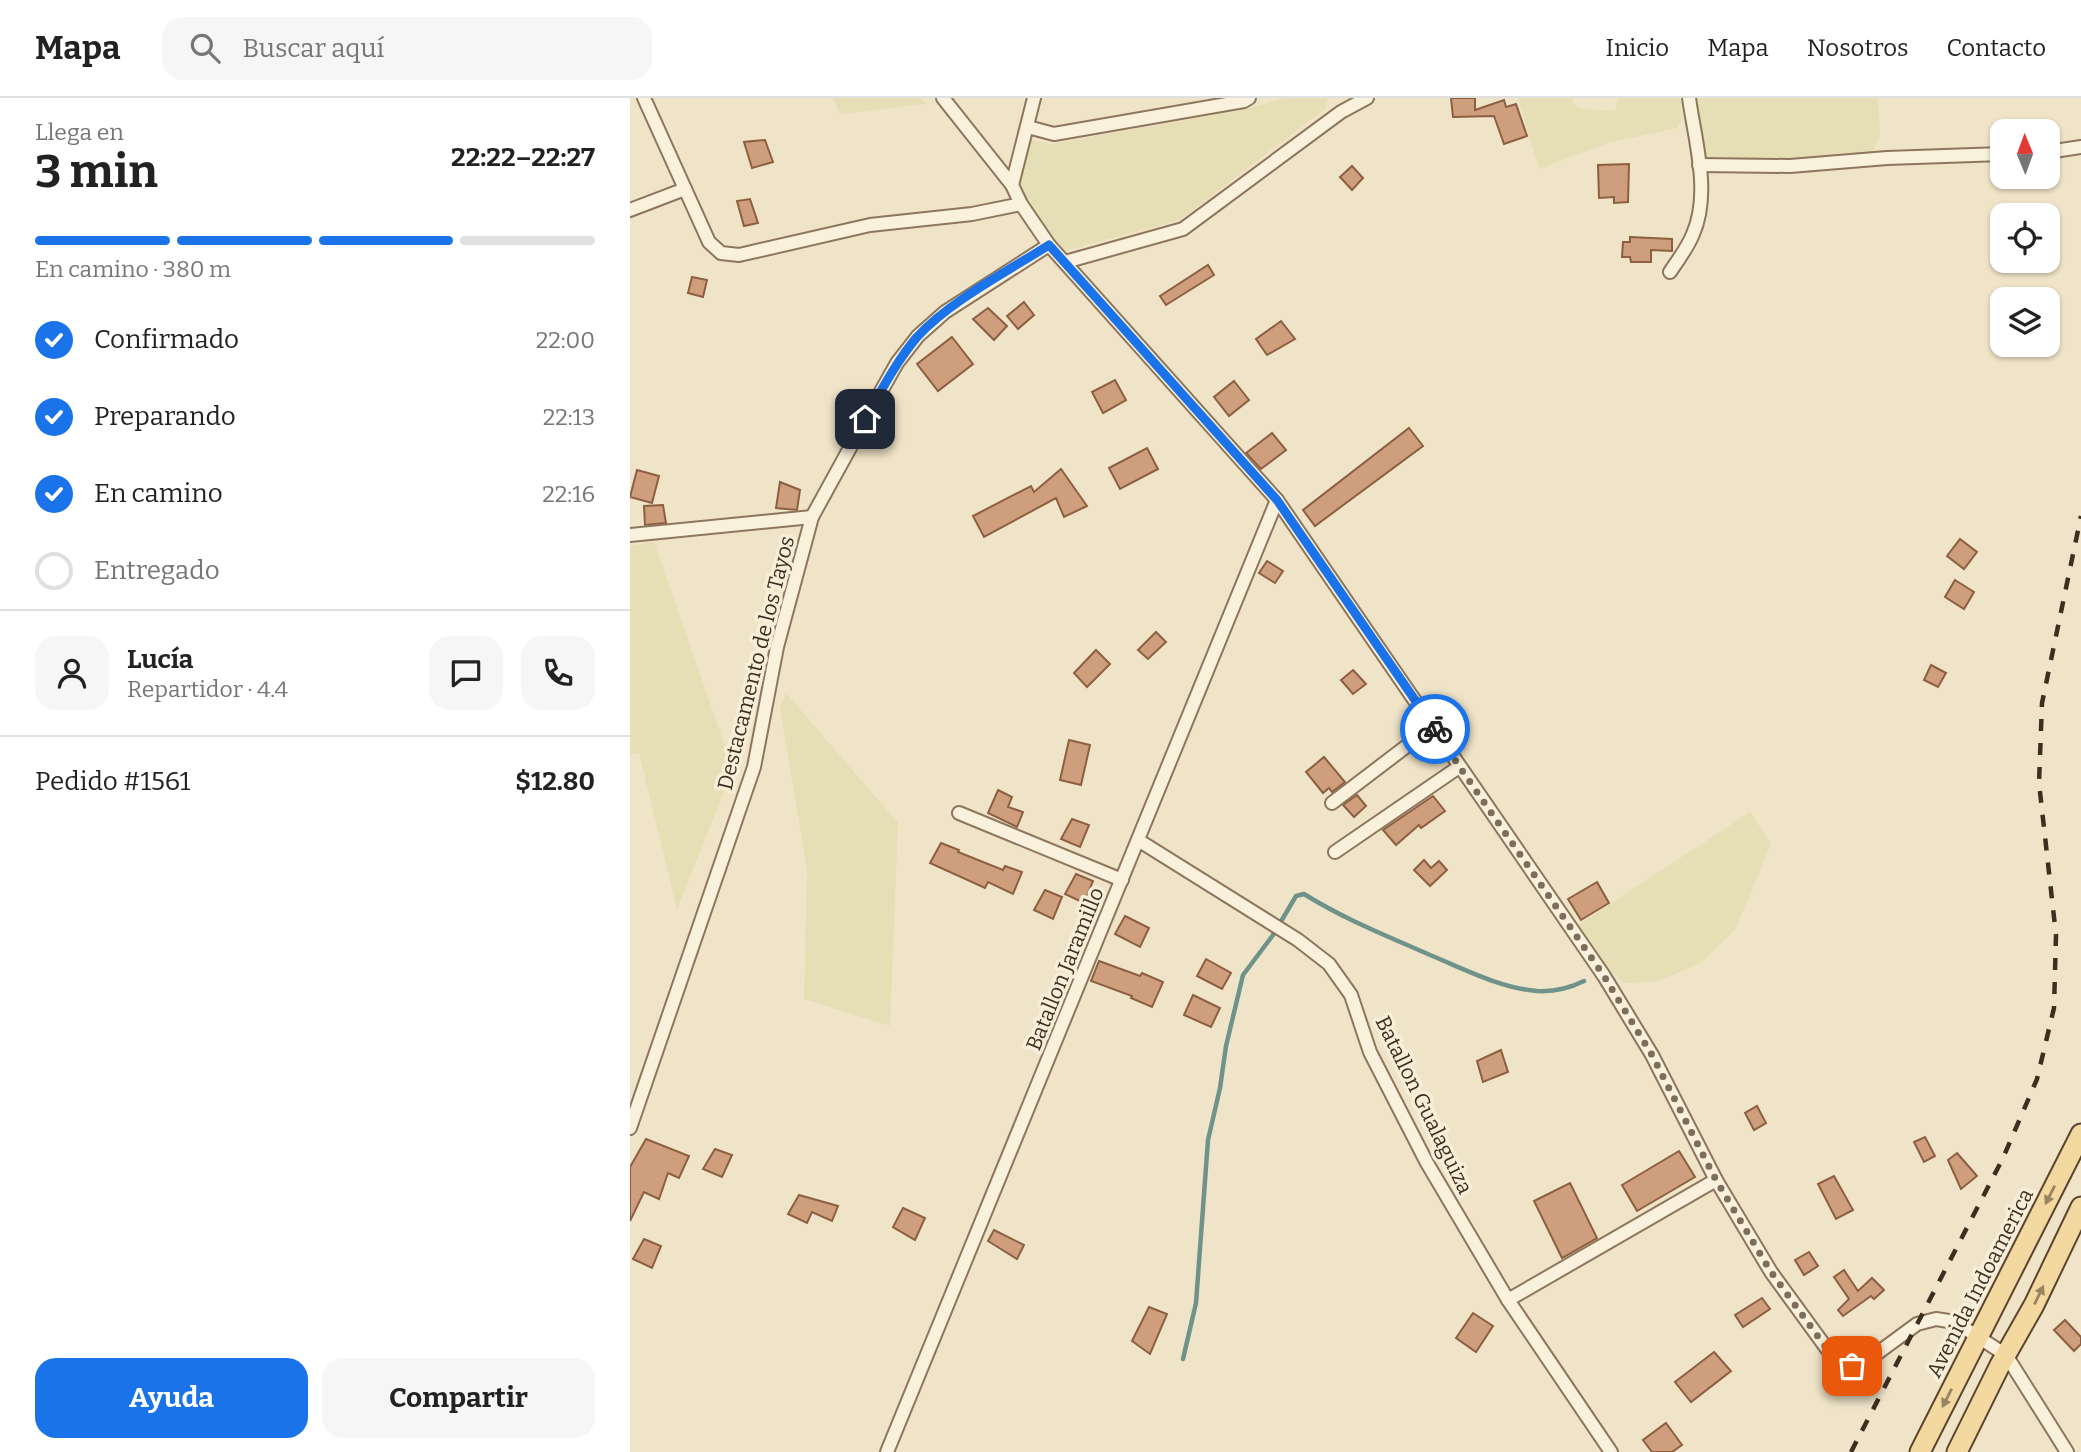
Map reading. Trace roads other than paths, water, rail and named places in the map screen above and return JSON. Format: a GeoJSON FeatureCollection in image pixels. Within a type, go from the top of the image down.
{"type":"FeatureCollection","features":[{"type":"Feature","properties":{"kind":"main road","name":"Avenida Indoamerica"},"geometry":{"type":"LineString","coordinates":[[1920,1452],[2081,1134]]}},
{"type":"Feature","properties":{"kind":"main road"},"geometry":{"type":"LineString","coordinates":[[1958,1452],[2081,1207]]}},
{"type":"Feature","properties":{"kind":"street"},"geometry":{"type":"LineString","coordinates":[[644,98],[709,242],[721,253],[739,255],[870,225],[972,214],[1021,204]]}},
{"type":"Feature","properties":{"kind":"street"},"geometry":{"type":"LineString","coordinates":[[943,98],[1012,185],[1021,204],[1049,245],[1277,500],[1611,986],[1652,1055],[1716,1180],[1771,1272],[1838,1364],[1845,1366],[1864,1363],[1917,1324],[1936,1319],[1955,1322],[2006,1356],[2067,1452]]}},
{"type":"Feature","properties":{"kind":"street"},"geometry":{"type":"LineString","coordinates":[[1012,185],[1034,98]]}},
{"type":"Feature","properties":{"kind":"street"},"geometry":{"type":"LineString","coordinates":[[1028,127],[1054,134],[1249,98]]}},
{"type":"Feature","properties":{"kind":"street"},"geometry":{"type":"LineString","coordinates":[[1065,262],[1182,229],[1341,112],[1367,98]]}},
{"type":"Feature","properties":{"kind":"street"},"geometry":{"type":"LineString","coordinates":[[1670,272],[1693,234],[1700,207],[1699,165],[1689,98]]}},
{"type":"Feature","properties":{"kind":"street"},"geometry":{"type":"LineString","coordinates":[[2060,150],[2081,147]]}},
{"type":"Feature","properties":{"kind":"street"},"geometry":{"type":"LineString","coordinates":[[1699,165],[1790,166],[1887,158],[1990,154]]}},
{"type":"Feature","properties":{"kind":"street"},"geometry":{"type":"LineString","coordinates":[[630,210],[685,190]]}},
{"type":"Feature","properties":{"kind":"street","name":"Destacamento de los Tayos"},"geometry":{"type":"LineString","coordinates":[[630,1128],[754,767],[777,647],[813,517],[878,395],[897,363],[918,336],[945,312],[1049,245]]}},
{"type":"Feature","properties":{"kind":"street","name":"Batallon Jaramillo"},"geometry":{"type":"LineString","coordinates":[[887,1452],[1277,500]]}},
{"type":"Feature","properties":{"kind":"street"},"geometry":{"type":"LineString","coordinates":[[630,535],[813,517]]}},
{"type":"Feature","properties":{"kind":"street"},"geometry":{"type":"LineString","coordinates":[[1332,803],[1433,726]]}},
{"type":"Feature","properties":{"kind":"street"},"geometry":{"type":"LineString","coordinates":[[1335,852],[1459,766]]}},
{"type":"Feature","properties":{"kind":"street"},"geometry":{"type":"LineString","coordinates":[[959,813],[1122,880]]}},
{"type":"Feature","properties":{"kind":"street","name":"Batallon Gualaguiza"},"geometry":{"type":"LineString","coordinates":[[1138,840],[1298,940],[1329,964],[1351,995],[1370,1052],[1427,1163],[1508,1300],[1611,1452]]}},
{"type":"Feature","properties":{"kind":"street"},"geometry":{"type":"LineString","coordinates":[[1508,1300],[1716,1180]]}},
{"type":"Feature","properties":{"kind":"waterway"},"geometry":{"type":"LineString","coordinates":[[1183,1359],[1196,1303],[1208,1140],[1243,975],[1273,935],[1296,896],[1304,894],[1382,934],[1469,972],[1509,986],[1549,991],[1584,981]]}},
{"type":"Feature","properties":{"kind":"railway"},"geometry":{"type":"LineString","coordinates":[[1851,1452],[2003,1158],[2037,1079],[2054,1008],[2056,935],[2039,783],[2042,703],[2081,516]]}}]}
